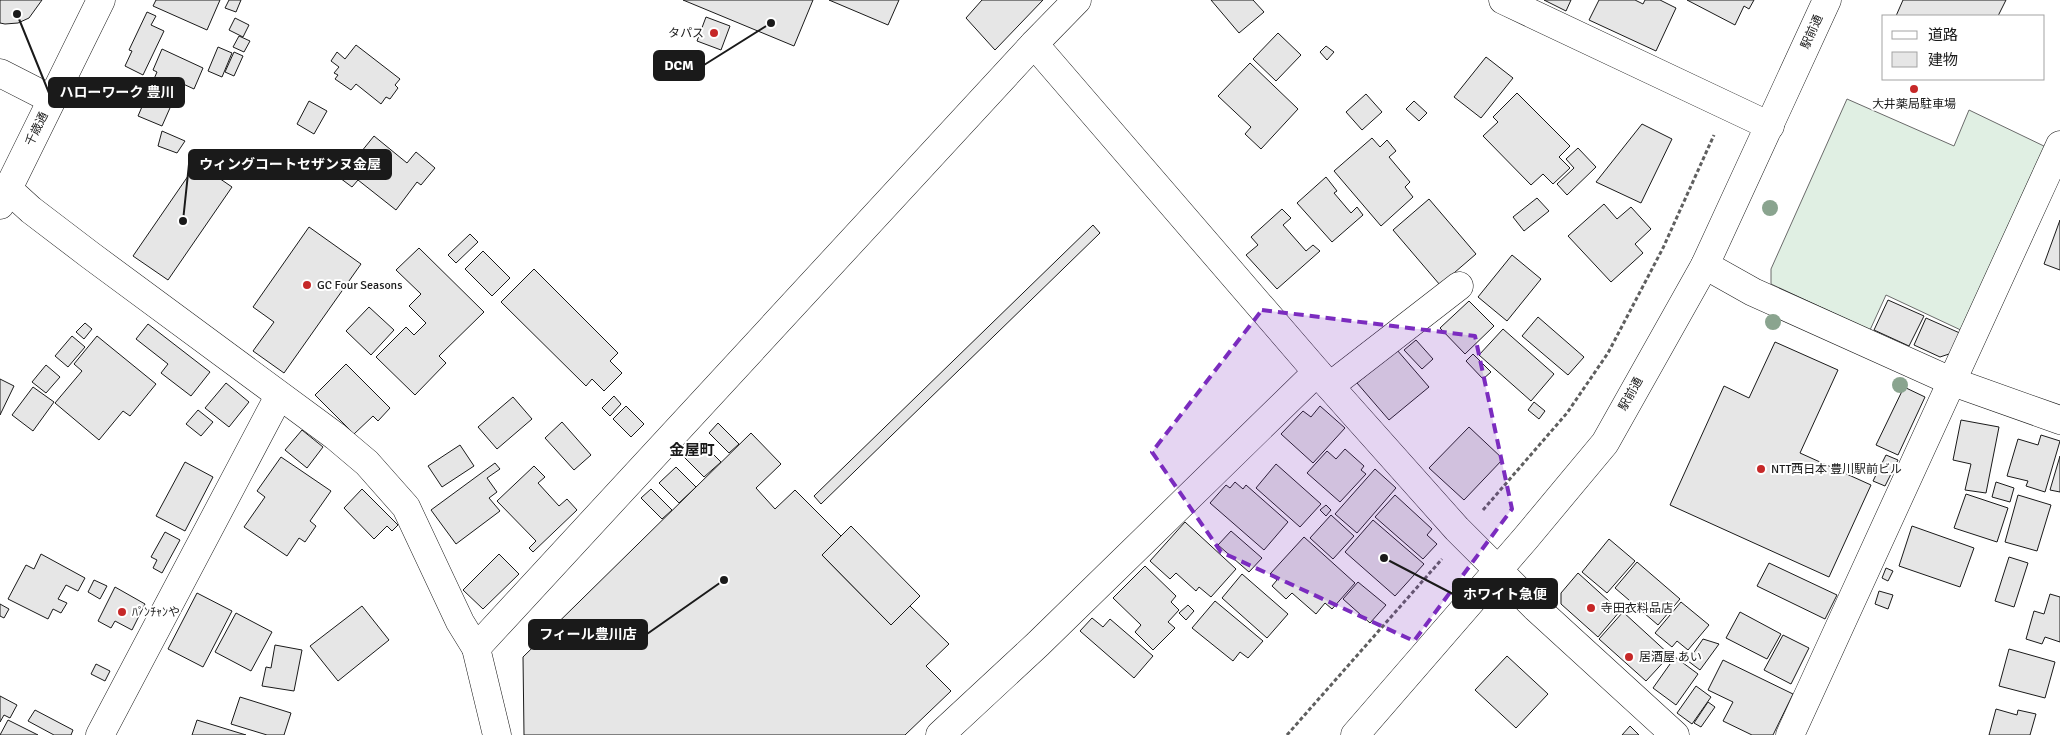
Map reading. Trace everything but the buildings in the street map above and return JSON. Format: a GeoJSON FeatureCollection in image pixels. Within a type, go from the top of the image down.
{"type":"FeatureCollection","features":[{"type":"Feature","properties":{"kind":"street","name":"千歳通"},"geometry":{"type":"LineString","coordinates":[[4,197],[101,0]]}},
{"type":"Feature","properties":{"kind":"street"},"geometry":{"type":"LineString","coordinates":[[476,648],[1034,44],[1077,0]]}},
{"type":"Feature","properties":{"kind":"street"},"geometry":{"type":"LineString","coordinates":[[1503,0],[1770,126]]}},
{"type":"Feature","properties":{"kind":"street","name":"駅前通"},"geometry":{"type":"LineString","coordinates":[[1355,735],[1605,443],[1705,265],[1827,0]]}},
{"type":"Feature","properties":{"kind":"street"},"geometry":{"type":"LineString","coordinates":[[1034,44],[1324,379],[1457,529],[1497,570],[1675,735]]}},
{"type":"Feature","properties":{"kind":"street"},"geometry":{"type":"LineString","coordinates":[[0,73],[51,99]]}},
{"type":"Feature","properties":{"kind":"street"},"geometry":{"type":"LineString","coordinates":[[1790,735],[2060,145]]}},
{"type":"Feature","properties":{"kind":"street"},"geometry":{"type":"LineString","coordinates":[[4,197],[31,210],[335,436],[367,463],[406,507],[460,622],[476,648],[497,735]]}},
{"type":"Feature","properties":{"kind":"street"},"geometry":{"type":"LineString","coordinates":[[1705,265],[1753,292],[1952,382],[2060,420]]}},
{"type":"Feature","properties":{"kind":"street"},"geometry":{"type":"LineString","coordinates":[[940,735],[1324,379],[1459,286]]}},
{"type":"Feature","properties":{"kind":"street"},"geometry":{"type":"LineString","coordinates":[[100,735],[280,396]]}},
{"type":"Feature","properties":{"kind":"path"},"geometry":{"type":"LineString","coordinates":[[1287,735],[1441,559],[1446,540],[1468,515],[1480,513],[1567,413],[1608,353],[1663,248],[1727,106]]}},
{"type":"Feature","properties":{"kind":"highlighted area"},"geometry":{"type":"Polygon","coordinates":[[[1262,310],[1475,336],[1512,509],[1414,641],[1221,552],[1152,452],[1262,310]]]}},
{"type":"Feature","properties":{"kind":"green space"},"geometry":{"type":"Polygon","coordinates":[[[1847,99],[1954,146],[1969,110],[2048,148],[1965,332],[1886,295],[1870,330],[1771,284],[1771,269],[1847,99]]]}},
{"type":"Feature","properties":{"kind":"place","name":"ハローワーク 豊川"},"geometry":{"type":"Point","coordinates":[17,14]}},
{"type":"Feature","properties":{"kind":"place","name":"DCM"},"geometry":{"type":"Point","coordinates":[771,23]}},
{"type":"Feature","properties":{"kind":"place","name":"タパス"},"geometry":{"type":"Point","coordinates":[714,33]}},
{"type":"Feature","properties":{"kind":"place","name":"大井薬局駐車場"},"geometry":{"type":"Point","coordinates":[1914,89]}},
{"type":"Feature","properties":{"kind":"place","name":"ウィングコートセザンヌ金屋"},"geometry":{"type":"Point","coordinates":[183,221]}},
{"type":"Feature","properties":{"kind":"place","name":"GC Four Seasons"},"geometry":{"type":"Point","coordinates":[307,285]}},
{"type":"Feature","properties":{"kind":"place","name":"NTT西日本 豊川駅前ビル"},"geometry":{"type":"Point","coordinates":[1761,469]}},
{"type":"Feature","properties":{"kind":"place","name":"ホワイト急便"},"geometry":{"type":"Point","coordinates":[1384,558]}},
{"type":"Feature","properties":{"kind":"place","name":"フィール豊川店"},"geometry":{"type":"Point","coordinates":[724,580]}},
{"type":"Feature","properties":{"kind":"place","name":"寺田衣料品店"},"geometry":{"type":"Point","coordinates":[1591,608]}},
{"type":"Feature","properties":{"kind":"place","name":"ﾊﾟﾝﾁｬﾝや"},"geometry":{"type":"Point","coordinates":[122,612]}},
{"type":"Feature","properties":{"kind":"place","name":"居酒屋 あい"},"geometry":{"type":"Point","coordinates":[1629,657]}},
{"type":"Feature","properties":{"kind":"district","name":"金屋町"},"geometry":{"type":"Point","coordinates":[692,450]}}]}
